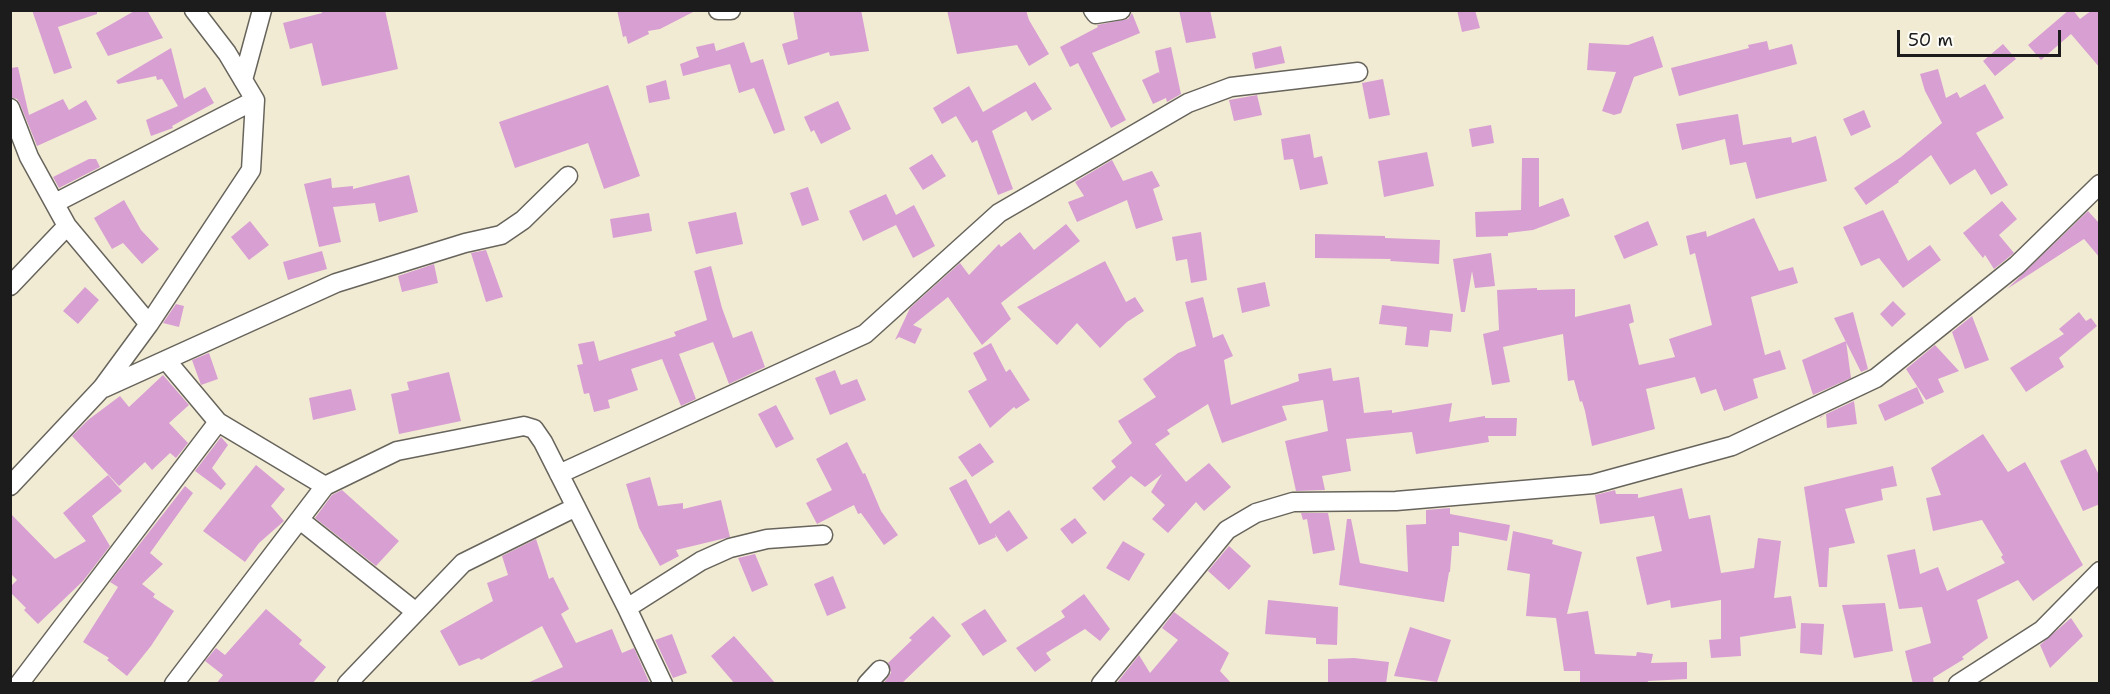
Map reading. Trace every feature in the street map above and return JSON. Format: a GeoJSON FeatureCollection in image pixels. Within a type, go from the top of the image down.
{"type":"FeatureCollection","features":[{"type":"Feature","properties":{"kind":"street"},"geometry":{"type":"LineString","coordinates":[[10,486],[102,388],[148,324],[251,170],[255,100],[227,53],[194,10]]}},
{"type":"Feature","properties":{"kind":"street"},"geometry":{"type":"LineString","coordinates":[[243,80],[262,10]]}},
{"type":"Feature","properties":{"kind":"street"},"geometry":{"type":"LineString","coordinates":[[718,10],[731,10]]}},
{"type":"Feature","properties":{"kind":"street"},"geometry":{"type":"LineString","coordinates":[[1093,10],[1096,14],[1121,10]]}},
{"type":"Feature","properties":{"kind":"street"},"geometry":{"type":"LineString","coordinates":[[559,474],[865,334],[999,213],[1188,103],[1231,87],[1358,72]]}},
{"type":"Feature","properties":{"kind":"street"},"geometry":{"type":"LineString","coordinates":[[55,203],[255,100]]}},
{"type":"Feature","properties":{"kind":"street"},"geometry":{"type":"LineString","coordinates":[[10,108],[30,157],[67,226],[148,324]]}},
{"type":"Feature","properties":{"kind":"street"},"geometry":{"type":"LineString","coordinates":[[102,388],[336,283],[465,243],[501,235],[523,220],[568,176]]}},
{"type":"Feature","properties":{"kind":"street"},"geometry":{"type":"LineString","coordinates":[[1101,684],[1227,530],[1256,513],[1293,502],[1396,501],[1593,484],[1732,446],[1876,378],[2017,265],[2100,184]]}},
{"type":"Feature","properties":{"kind":"street"},"geometry":{"type":"LineString","coordinates":[[10,286],[67,226]]}},
{"type":"Feature","properties":{"kind":"street"},"geometry":{"type":"LineString","coordinates":[[166,360],[218,422],[325,486]]}},
{"type":"Feature","properties":{"kind":"street"},"geometry":{"type":"LineString","coordinates":[[19,684],[218,422]]}},
{"type":"Feature","properties":{"kind":"street"},"geometry":{"type":"LineString","coordinates":[[174,684],[325,486],[397,451],[524,426],[534,429],[559,474],[663,684]]}},
{"type":"Feature","properties":{"kind":"street"},"geometry":{"type":"LineString","coordinates":[[347,684],[463,562],[576,507]]}},
{"type":"Feature","properties":{"kind":"street"},"geometry":{"type":"LineString","coordinates":[[300,520],[416,612]]}},
{"type":"Feature","properties":{"kind":"street"},"geometry":{"type":"LineString","coordinates":[[627,608],[701,561],[730,548],[767,539],[823,535]]}},
{"type":"Feature","properties":{"kind":"street"},"geometry":{"type":"LineString","coordinates":[[1958,684],[2042,630],[2100,571]]}},
{"type":"Feature","properties":{"kind":"street"},"geometry":{"type":"LineString","coordinates":[[867,684],[880,670]]}},
{"type":"Feature","properties":{"kind":"building"},"geometry":{"type":"Polygon","coordinates":[[[32,10],[97,10],[97,14],[58,27],[72,68],[54,74],[32,10]]]}},
{"type":"Feature","properties":{"kind":"building"},"geometry":{"type":"Polygon","coordinates":[[[136,10],[147,10],[163,38],[108,56],[96,33],[136,10]]]}},
{"type":"Feature","properties":{"kind":"building"},"geometry":{"type":"Polygon","coordinates":[[[321,10],[385,10],[398,69],[322,86],[312,43],[290,49],[283,23],[322,13],[321,10]]]}},
{"type":"Feature","properties":{"kind":"building"},"geometry":{"type":"Polygon","coordinates":[[[617,10],[697,10],[660,29],[648,31],[649,34],[628,44],[626,36],[623,37],[617,10]]]}},
{"type":"Feature","properties":{"kind":"building"},"geometry":{"type":"Polygon","coordinates":[[[793,10],[861,10],[869,51],[830,56],[829,52],[788,65],[782,44],[798,39],[793,10]]]}},
{"type":"Feature","properties":{"kind":"building"},"geometry":{"type":"Polygon","coordinates":[[[947,10],[1026,10],[1029,20],[1049,54],[1029,66],[1017,45],[957,54],[947,10]]]}},
{"type":"Feature","properties":{"kind":"building"},"geometry":{"type":"Polygon","coordinates":[[[1179,10],[1210,10],[1216,38],[1186,43],[1179,10]]]}},
{"type":"Feature","properties":{"kind":"building"},"geometry":{"type":"Polygon","coordinates":[[[1457,10],[1475,10],[1480,28],[1462,32],[1457,10]]]}},
{"type":"Feature","properties":{"kind":"building"},"geometry":{"type":"Polygon","coordinates":[[[2069,10],[2073,10],[2080,19],[2092,10],[2100,10],[2100,68],[2071,34],[2041,60],[2028,45],[2069,10]]]}},
{"type":"Feature","properties":{"kind":"building"},"geometry":{"type":"Polygon","coordinates":[[[1132,13],[1140,33],[1092,53],[1126,120],[1111,128],[1078,63],[1070,67],[1060,47],[1098,27],[1097,25],[1128,19],[1132,13]]]}},
{"type":"Feature","properties":{"kind":"building"},"geometry":{"type":"Polygon","coordinates":[[[1653,36],[1663,67],[1634,77],[1621,113],[1614,115],[1602,111],[1616,72],[1587,70],[1589,43],[1628,45],[1653,36]]]}},
{"type":"Feature","properties":{"kind":"building"},"geometry":{"type":"Polygon","coordinates":[[[1767,41],[1769,50],[1792,44],[1797,64],[1679,96],[1671,68],[1749,48],[1748,45],[1767,41]]]}},
{"type":"Feature","properties":{"kind":"building"},"geometry":{"type":"Polygon","coordinates":[[[744,42],[751,63],[763,59],[785,130],[774,134],[754,88],[739,93],[730,64],[683,76],[680,64],[699,57],[696,47],[714,43],[716,51],[744,42]]]}},
{"type":"Feature","properties":{"kind":"building"},"geometry":{"type":"Polygon","coordinates":[[[2003,44],[2016,59],[1995,76],[1983,61],[2003,44]]]}},
{"type":"Feature","properties":{"kind":"building"},"geometry":{"type":"Polygon","coordinates":[[[1281,46],[1285,63],[1255,69],[1252,53],[1281,46]]]}},
{"type":"Feature","properties":{"kind":"building"},"geometry":{"type":"Polygon","coordinates":[[[1171,47],[1181,94],[1167,102],[1166,98],[1153,104],[1142,80],[1159,72],[1160,75],[1155,51],[1171,47]]]}},
{"type":"Feature","properties":{"kind":"building"},"geometry":{"type":"Polygon","coordinates":[[[171,48],[184,99],[205,87],[214,103],[172,126],[173,128],[151,136],[146,120],[178,106],[162,79],[157,80],[156,76],[118,84],[116,81],[171,48]]]}},
{"type":"Feature","properties":{"kind":"building"},"geometry":{"type":"Polygon","coordinates":[[[18,67],[29,115],[63,99],[69,110],[86,100],[97,119],[37,146],[20,104],[17,99],[10,97],[10,68],[18,67]]]}},
{"type":"Feature","properties":{"kind":"building"},"geometry":{"type":"Polygon","coordinates":[[[1938,69],[1946,98],[1957,92],[1960,98],[1985,84],[2004,118],[1976,133],[2008,185],[1991,195],[1975,169],[1950,185],[1931,155],[1899,182],[1866,205],[1854,188],[1901,157],[1942,123],[1925,91],[1920,74],[1938,69]]]}},
{"type":"Feature","properties":{"kind":"building"},"geometry":{"type":"Polygon","coordinates":[[[1383,79],[1390,115],[1369,119],[1362,83],[1383,79]]]}},
{"type":"Feature","properties":{"kind":"building"},"geometry":{"type":"Polygon","coordinates":[[[666,80],[670,99],[649,103],[646,86],[666,80]]]}},
{"type":"Feature","properties":{"kind":"building"},"geometry":{"type":"Polygon","coordinates":[[[1035,82],[1052,109],[1032,121],[1026,111],[992,131],[1013,189],[998,195],[977,140],[972,143],[956,116],[942,124],[933,108],[969,86],[983,112],[1035,82]]]}},
{"type":"Feature","properties":{"kind":"building"},"geometry":{"type":"Polygon","coordinates":[[[608,85],[640,176],[604,189],[588,143],[515,168],[499,122],[608,85]]]}},
{"type":"Feature","properties":{"kind":"building"},"geometry":{"type":"Polygon","coordinates":[[[1257,95],[1262,115],[1234,121],[1229,100],[1257,95]]]}},
{"type":"Feature","properties":{"kind":"building"},"geometry":{"type":"Polygon","coordinates":[[[838,101],[851,129],[821,144],[814,130],[811,132],[804,117],[838,101]]]}},
{"type":"Feature","properties":{"kind":"building"},"geometry":{"type":"Polygon","coordinates":[[[1864,110],[1871,127],[1851,136],[1843,119],[1864,110]]]}},
{"type":"Feature","properties":{"kind":"building"},"geometry":{"type":"Polygon","coordinates":[[[1738,114],[1743,145],[1791,137],[1792,143],[1816,136],[1827,181],[1756,199],[1746,162],[1730,165],[1725,139],[1682,150],[1676,124],[1738,114]]]}},
{"type":"Feature","properties":{"kind":"building"},"geometry":{"type":"Polygon","coordinates":[[[1491,125],[1494,143],[1472,147],[1469,129],[1491,125]]]}},
{"type":"Feature","properties":{"kind":"building"},"geometry":{"type":"Polygon","coordinates":[[[1310,134],[1314,158],[1322,156],[1328,184],[1300,190],[1293,159],[1284,160],[1281,139],[1310,134]]]}},
{"type":"Feature","properties":{"kind":"building"},"geometry":{"type":"Polygon","coordinates":[[[1427,152],[1434,186],[1384,197],[1378,161],[1427,152]]]}},
{"type":"Feature","properties":{"kind":"building"},"geometry":{"type":"Polygon","coordinates":[[[932,154],[946,176],[923,190],[909,168],[932,154]]]}},
{"type":"Feature","properties":{"kind":"building"},"geometry":{"type":"Polygon","coordinates":[[[1522,158],[1539,158],[1539,207],[1563,198],[1570,216],[1533,230],[1508,233],[1508,236],[1476,237],[1475,212],[1521,210],[1522,158]]]}},
{"type":"Feature","properties":{"kind":"building"},"geometry":{"type":"Polygon","coordinates":[[[89,159],[96,159],[100,167],[59,188],[53,177],[89,159]]]}},
{"type":"Feature","properties":{"kind":"building"},"geometry":{"type":"Polygon","coordinates":[[[1112,160],[1123,181],[1152,171],[1160,186],[1153,189],[1163,220],[1136,229],[1127,200],[1077,222],[1068,202],[1084,196],[1075,182],[1112,160]]]}},
{"type":"Feature","properties":{"kind":"building"},"geometry":{"type":"Polygon","coordinates":[[[409,175],[418,212],[379,222],[375,203],[333,207],[341,242],[319,247],[304,184],[331,178],[332,188],[353,186],[353,189],[409,175]]]}},
{"type":"Feature","properties":{"kind":"building"},"geometry":{"type":"Polygon","coordinates":[[[808,187],[819,220],[802,226],[790,193],[808,187]]]}},
{"type":"Feature","properties":{"kind":"building"},"geometry":{"type":"Polygon","coordinates":[[[886,194],[896,215],[914,205],[935,246],[913,258],[896,225],[863,241],[849,211],[886,194]]]}},
{"type":"Feature","properties":{"kind":"building"},"geometry":{"type":"Polygon","coordinates":[[[124,200],[141,230],[159,249],[142,264],[123,243],[112,249],[94,218],[124,200]]]}},
{"type":"Feature","properties":{"kind":"building"},"geometry":{"type":"Polygon","coordinates":[[[2002,201],[2017,219],[1999,235],[2014,253],[1994,269],[1985,255],[1983,258],[1963,233],[2002,201]]]}},
{"type":"Feature","properties":{"kind":"building"},"geometry":{"type":"Polygon","coordinates":[[[1883,210],[1908,261],[1930,245],[1941,260],[1903,288],[1879,258],[1861,266],[1843,227],[1883,210]]]}},
{"type":"Feature","properties":{"kind":"building"},"geometry":{"type":"Polygon","coordinates":[[[2088,211],[2100,224],[2100,258],[2084,239],[2007,289],[2088,211]]]}},
{"type":"Feature","properties":{"kind":"building"},"geometry":{"type":"Polygon","coordinates":[[[736,212],[743,244],[696,254],[688,222],[736,212]]]}},
{"type":"Feature","properties":{"kind":"building"},"geometry":{"type":"Polygon","coordinates":[[[649,213],[652,231],[613,238],[610,219],[649,213]]]}},
{"type":"Feature","properties":{"kind":"building"},"geometry":{"type":"Polygon","coordinates":[[[1754,218],[1779,271],[1793,267],[1798,283],[1751,297],[1765,355],[1780,350],[1786,369],[1753,379],[1758,398],[1724,411],[1716,389],[1701,394],[1695,377],[1646,389],[1655,429],[1592,446],[1582,401],[1580,402],[1574,380],[1568,381],[1563,334],[1503,347],[1510,382],[1492,385],[1483,334],[1499,330],[1497,290],[1575,289],[1575,317],[1630,304],[1634,322],[1629,324],[1639,365],[1675,357],[1669,339],[1712,325],[1695,253],[1690,255],[1686,236],[1706,231],[1707,237],[1754,218]]]}},
{"type":"Feature","properties":{"kind":"building"},"geometry":{"type":"Polygon","coordinates":[[[250,221],[269,245],[249,260],[231,237],[250,221]]]}},
{"type":"Feature","properties":{"kind":"building"},"geometry":{"type":"Polygon","coordinates":[[[1648,221],[1658,245],[1624,259],[1614,236],[1648,221]]]}},
{"type":"Feature","properties":{"kind":"building"},"geometry":{"type":"Polygon","coordinates":[[[1066,224],[1080,241],[1001,303],[1011,319],[982,345],[948,297],[913,325],[922,329],[915,344],[899,337],[895,340],[910,308],[960,263],[969,275],[999,244],[1001,247],[1020,232],[1034,250],[1066,224]]]}},
{"type":"Feature","properties":{"kind":"building"},"geometry":{"type":"Polygon","coordinates":[[[1201,232],[1207,280],[1191,283],[1187,259],[1176,261],[1172,237],[1201,232]]]}},
{"type":"Feature","properties":{"kind":"building"},"geometry":{"type":"Polygon","coordinates":[[[1315,234],[1440,240],[1439,264],[1390,261],[1391,259],[1315,258],[1315,234]]]}},
{"type":"Feature","properties":{"kind":"building"},"geometry":{"type":"Polygon","coordinates":[[[486,250],[503,297],[486,302],[471,253],[486,250]]]}},
{"type":"Feature","properties":{"kind":"building"},"geometry":{"type":"Polygon","coordinates":[[[322,251],[327,269],[288,280],[283,262],[322,251]]]}},
{"type":"Feature","properties":{"kind":"building"},"geometry":{"type":"Polygon","coordinates":[[[1491,253],[1495,286],[1475,288],[1472,271],[1465,312],[1461,312],[1453,259],[1491,253]]]}},
{"type":"Feature","properties":{"kind":"building"},"geometry":{"type":"Polygon","coordinates":[[[1105,261],[1126,302],[1135,297],[1144,311],[1127,322],[1100,348],[1077,323],[1057,345],[1017,307],[1105,261]]]}},
{"type":"Feature","properties":{"kind":"building"},"geometry":{"type":"Polygon","coordinates":[[[434,264],[438,283],[402,292],[398,276],[434,264]]]}},
{"type":"Feature","properties":{"kind":"building"},"geometry":{"type":"Polygon","coordinates":[[[711,266],[733,338],[752,331],[765,367],[729,384],[713,342],[679,354],[696,399],[681,406],[662,359],[631,369],[638,390],[608,400],[610,408],[594,412],[589,393],[584,394],[577,365],[583,364],[578,344],[594,341],[599,361],[676,336],[674,332],[707,320],[694,271],[711,266]]]}},
{"type":"Feature","properties":{"kind":"building"},"geometry":{"type":"Polygon","coordinates":[[[1265,282],[1270,306],[1242,313],[1237,288],[1265,282]]]}},
{"type":"Feature","properties":{"kind":"building"},"geometry":{"type":"Polygon","coordinates":[[[85,287],[99,300],[78,324],[63,311],[85,287]]]}},
{"type":"Feature","properties":{"kind":"building"},"geometry":{"type":"Polygon","coordinates":[[[1203,297],[1213,338],[1223,334],[1233,356],[1224,360],[1231,405],[1299,381],[1298,374],[1331,368],[1333,381],[1359,377],[1364,413],[1392,410],[1392,413],[1452,403],[1449,422],[1485,416],[1485,418],[1517,418],[1516,436],[1488,436],[1489,442],[1416,454],[1412,432],[1346,439],[1351,471],[1322,476],[1325,490],[1296,491],[1285,441],[1328,431],[1323,400],[1282,406],[1287,420],[1222,443],[1208,404],[1167,430],[1170,434],[1155,444],[1186,482],[1209,463],[1231,487],[1204,511],[1196,502],[1168,533],[1152,519],[1165,505],[1151,492],[1162,474],[1145,487],[1131,476],[1104,501],[1092,488],[1116,467],[1111,461],[1132,443],[1118,421],[1156,397],[1143,379],[1178,353],[1196,346],[1185,302],[1203,297]]]}},
{"type":"Feature","properties":{"kind":"building"},"geometry":{"type":"Polygon","coordinates":[[[1893,301],[1906,314],[1892,327],[1880,314],[1893,301]]]}},
{"type":"Feature","properties":{"kind":"building"},"geometry":{"type":"Polygon","coordinates":[[[176,304],[184,306],[179,327],[163,323],[176,304]]]}},
{"type":"Feature","properties":{"kind":"building"},"geometry":{"type":"Polygon","coordinates":[[[1382,305],[1453,314],[1451,332],[1430,330],[1428,347],[1405,345],[1407,327],[1379,324],[1382,305]]]}},
{"type":"Feature","properties":{"kind":"building"},"geometry":{"type":"Polygon","coordinates":[[[1853,312],[1868,369],[1861,372],[1834,318],[1853,312]]]}},
{"type":"Feature","properties":{"kind":"building"},"geometry":{"type":"Polygon","coordinates":[[[2079,312],[2086,321],[2091,318],[2097,326],[2059,358],[2064,367],[2026,392],[2010,368],[2064,334],[2059,329],[2079,312]]]}},
{"type":"Feature","properties":{"kind":"building"},"geometry":{"type":"Polygon","coordinates":[[[1972,316],[1989,360],[1965,369],[1952,332],[1972,316]]]}},
{"type":"Feature","properties":{"kind":"building"},"geometry":{"type":"Polygon","coordinates":[[[1846,341],[1851,378],[1813,395],[1802,360],[1846,341]]]}},
{"type":"Feature","properties":{"kind":"building"},"geometry":{"type":"Polygon","coordinates":[[[991,343],[1006,372],[1010,369],[1030,400],[1016,409],[1014,407],[990,428],[968,391],[987,380],[973,353],[991,343]]]}},
{"type":"Feature","properties":{"kind":"building"},"geometry":{"type":"Polygon","coordinates":[[[1935,345],[1959,371],[1938,379],[1944,392],[1926,400],[1906,369],[1935,345]]]}},
{"type":"Feature","properties":{"kind":"building"},"geometry":{"type":"Polygon","coordinates":[[[209,353],[218,379],[201,385],[192,360],[209,353]]]}},
{"type":"Feature","properties":{"kind":"building"},"geometry":{"type":"Polygon","coordinates":[[[835,370],[841,385],[857,379],[866,400],[830,415],[815,378],[835,370]]]}},
{"type":"Feature","properties":{"kind":"building"},"geometry":{"type":"Polygon","coordinates":[[[449,372],[461,421],[399,434],[391,394],[409,390],[407,382],[449,372]]]}},
{"type":"Feature","properties":{"kind":"building"},"geometry":{"type":"Polygon","coordinates":[[[163,375],[189,405],[169,423],[188,443],[176,458],[170,453],[152,470],[145,462],[119,486],[72,436],[88,420],[120,396],[129,407],[163,375]]]}},
{"type":"Feature","properties":{"kind":"building"},"geometry":{"type":"Polygon","coordinates":[[[1917,387],[1924,403],[1885,421],[1878,405],[1917,387]]]}},
{"type":"Feature","properties":{"kind":"building"},"geometry":{"type":"Polygon","coordinates":[[[351,389],[356,410],[313,420],[309,398],[351,389]]]}},
{"type":"Feature","properties":{"kind":"building"},"geometry":{"type":"Polygon","coordinates":[[[1854,401],[1857,424],[1827,428],[1826,414],[1854,401]]]}},
{"type":"Feature","properties":{"kind":"building"},"geometry":{"type":"Polygon","coordinates":[[[776,405],[794,439],[776,448],[758,414],[776,405]]]}},
{"type":"Feature","properties":{"kind":"building"},"geometry":{"type":"Polygon","coordinates":[[[1983,434],[2008,472],[2025,462],[2083,565],[2033,601],[2018,580],[1977,600],[1988,638],[1962,657],[1964,659],[1933,678],[1934,684],[1913,684],[1905,651],[1931,643],[1922,607],[1899,609],[1887,555],[1915,549],[1920,574],[1938,567],[1947,591],[2005,563],[2001,557],[2003,555],[1982,520],[1933,531],[1926,498],[1941,495],[1931,468],[1983,434]]]}},
{"type":"Feature","properties":{"kind":"building"},"geometry":{"type":"Polygon","coordinates":[[[221,437],[228,445],[212,468],[226,484],[221,490],[195,471],[221,437]]]}},
{"type":"Feature","properties":{"kind":"building"},"geometry":{"type":"Polygon","coordinates":[[[847,442],[863,474],[865,473],[881,511],[898,535],[884,545],[861,513],[858,514],[854,505],[817,524],[806,503],[832,490],[816,459],[847,442]]]}},
{"type":"Feature","properties":{"kind":"building"},"geometry":{"type":"Polygon","coordinates":[[[980,443],[994,462],[972,477],[958,457],[980,443]]]}},
{"type":"Feature","properties":{"kind":"building"},"geometry":{"type":"Polygon","coordinates":[[[2086,449],[2100,477],[2100,504],[2083,511],[2060,461],[2086,449]]]}},
{"type":"Feature","properties":{"kind":"building"},"geometry":{"type":"Polygon","coordinates":[[[256,465],[285,489],[271,506],[284,521],[259,543],[245,562],[203,531],[256,465]]]}},
{"type":"Feature","properties":{"kind":"building"},"geometry":{"type":"Polygon","coordinates":[[[1893,466],[1897,486],[1881,489],[1883,500],[1845,509],[1855,543],[1829,548],[1827,587],[1819,587],[1804,487],[1893,466]]]}},
{"type":"Feature","properties":{"kind":"building"},"geometry":{"type":"Polygon","coordinates":[[[108,475],[122,491],[92,516],[110,546],[83,581],[38,624],[10,592],[10,587],[17,580],[10,573],[10,513],[55,559],[86,541],[63,513],[108,475]]]}},
{"type":"Feature","properties":{"kind":"building"},"geometry":{"type":"Polygon","coordinates":[[[650,477],[658,506],[683,503],[683,509],[721,500],[730,537],[676,550],[679,556],[660,566],[639,528],[626,484],[650,477]]]}},
{"type":"Feature","properties":{"kind":"building"},"geometry":{"type":"Polygon","coordinates":[[[966,479],[990,524],[1009,510],[1028,538],[1007,552],[995,534],[996,537],[979,545],[949,488],[966,479]]]}},
{"type":"Feature","properties":{"kind":"building"},"geometry":{"type":"Polygon","coordinates":[[[185,486],[193,493],[150,553],[163,564],[142,584],[155,594],[153,597],[174,611],[151,646],[127,676],[107,660],[109,658],[83,642],[118,587],[110,582],[185,486]]]}},
{"type":"Feature","properties":{"kind":"building"},"geometry":{"type":"Polygon","coordinates":[[[1682,488],[1689,519],[1710,515],[1721,573],[1754,568],[1758,538],[1781,541],[1774,598],[1791,596],[1796,628],[1740,637],[1741,656],[1711,658],[1709,640],[1721,639],[1721,600],[1671,608],[1670,600],[1647,605],[1636,557],[1662,551],[1654,516],[1600,524],[1595,495],[1615,490],[1616,494],[1638,494],[1638,498],[1682,488]]]}},
{"type":"Feature","properties":{"kind":"building"},"geometry":{"type":"Polygon","coordinates":[[[342,490],[399,541],[376,566],[315,518],[332,495],[342,490]]]}},
{"type":"Feature","properties":{"kind":"building"},"geometry":{"type":"Polygon","coordinates":[[[1450,508],[1450,514],[1510,525],[1507,541],[1459,532],[1459,546],[1452,546],[1444,602],[1339,585],[1347,519],[1351,519],[1360,563],[1408,572],[1406,525],[1426,524],[1426,510],[1450,508]]]}},
{"type":"Feature","properties":{"kind":"building"},"geometry":{"type":"Polygon","coordinates":[[[1301,513],[1328,513],[1335,550],[1313,554],[1307,519],[1303,520],[1301,513]]]}},
{"type":"Feature","properties":{"kind":"building"},"geometry":{"type":"Polygon","coordinates":[[[1075,518],[1087,533],[1072,544],[1060,529],[1075,518]]]}},
{"type":"Feature","properties":{"kind":"building"},"geometry":{"type":"Polygon","coordinates":[[[1513,531],[1553,540],[1552,544],[1582,552],[1567,614],[1588,611],[1595,654],[1636,656],[1637,652],[1653,654],[1651,663],[1687,662],[1687,679],[1648,681],[1647,684],[1580,683],[1580,671],[1564,671],[1556,618],[1526,616],[1530,574],[1507,570],[1513,531]]]}},
{"type":"Feature","properties":{"kind":"building"},"geometry":{"type":"Polygon","coordinates":[[[536,539],[549,579],[553,577],[569,609],[561,614],[576,643],[612,629],[622,653],[634,648],[650,684],[525,684],[563,667],[542,626],[481,660],[479,658],[459,666],[440,631],[493,601],[487,583],[508,575],[502,556],[536,539]]]}},
{"type":"Feature","properties":{"kind":"building"},"geometry":{"type":"Polygon","coordinates":[[[1123,541],[1145,554],[1129,581],[1106,568],[1123,541]]]}},
{"type":"Feature","properties":{"kind":"building"},"geometry":{"type":"Polygon","coordinates":[[[1229,546],[1251,566],[1229,590],[1208,571],[1229,546]]]}},
{"type":"Feature","properties":{"kind":"building"},"geometry":{"type":"Polygon","coordinates":[[[755,554],[768,585],[752,592],[738,558],[755,554]]]}},
{"type":"Feature","properties":{"kind":"building"},"geometry":{"type":"Polygon","coordinates":[[[833,576],[846,608],[827,616],[814,584],[833,576]]]}},
{"type":"Feature","properties":{"kind":"building"},"geometry":{"type":"Polygon","coordinates":[[[1084,594],[1110,629],[1100,641],[1085,629],[1046,653],[1051,660],[1035,672],[1016,648],[1065,617],[1061,611],[1084,594]]]}},
{"type":"Feature","properties":{"kind":"building"},"geometry":{"type":"Polygon","coordinates":[[[1268,600],[1338,607],[1337,645],[1316,644],[1316,638],[1265,634],[1268,600]]]}},
{"type":"Feature","properties":{"kind":"building"},"geometry":{"type":"Polygon","coordinates":[[[1885,603],[1893,651],[1854,658],[1842,605],[1885,603]]]}},
{"type":"Feature","properties":{"kind":"building"},"geometry":{"type":"Polygon","coordinates":[[[266,609],[302,640],[299,644],[326,667],[312,684],[216,684],[223,675],[205,661],[216,648],[225,655],[266,609]]]}},
{"type":"Feature","properties":{"kind":"building"},"geometry":{"type":"Polygon","coordinates":[[[985,609],[1007,641],[983,656],[961,624],[985,609]]]}},
{"type":"Feature","properties":{"kind":"building"},"geometry":{"type":"Polygon","coordinates":[[[1174,612],[1229,653],[1220,671],[1232,684],[1116,684],[1139,655],[1150,673],[1178,640],[1162,628],[1174,612]]]}},
{"type":"Feature","properties":{"kind":"building"},"geometry":{"type":"Polygon","coordinates":[[[933,616],[951,636],[901,684],[883,684],[891,673],[888,663],[912,640],[909,638],[933,616]]]}},
{"type":"Feature","properties":{"kind":"building"},"geometry":{"type":"Polygon","coordinates":[[[2071,618],[2083,636],[2050,668],[2040,645],[2071,618]]]}},
{"type":"Feature","properties":{"kind":"building"},"geometry":{"type":"Polygon","coordinates":[[[1801,623],[1824,624],[1822,655],[1800,653],[1801,623]]]}},
{"type":"Feature","properties":{"kind":"building"},"geometry":{"type":"Polygon","coordinates":[[[1410,627],[1451,640],[1437,682],[1394,676],[1410,627]]]}},
{"type":"Feature","properties":{"kind":"building"},"geometry":{"type":"Polygon","coordinates":[[[672,634],[687,673],[673,678],[655,640],[672,634]]]}},
{"type":"Feature","properties":{"kind":"building"},"geometry":{"type":"Polygon","coordinates":[[[734,636],[776,684],[735,684],[711,656],[734,636]]]}},
{"type":"Feature","properties":{"kind":"building"},"geometry":{"type":"Polygon","coordinates":[[[1354,658],[1389,662],[1386,684],[1328,684],[1328,659],[1354,658]]]}}]}
